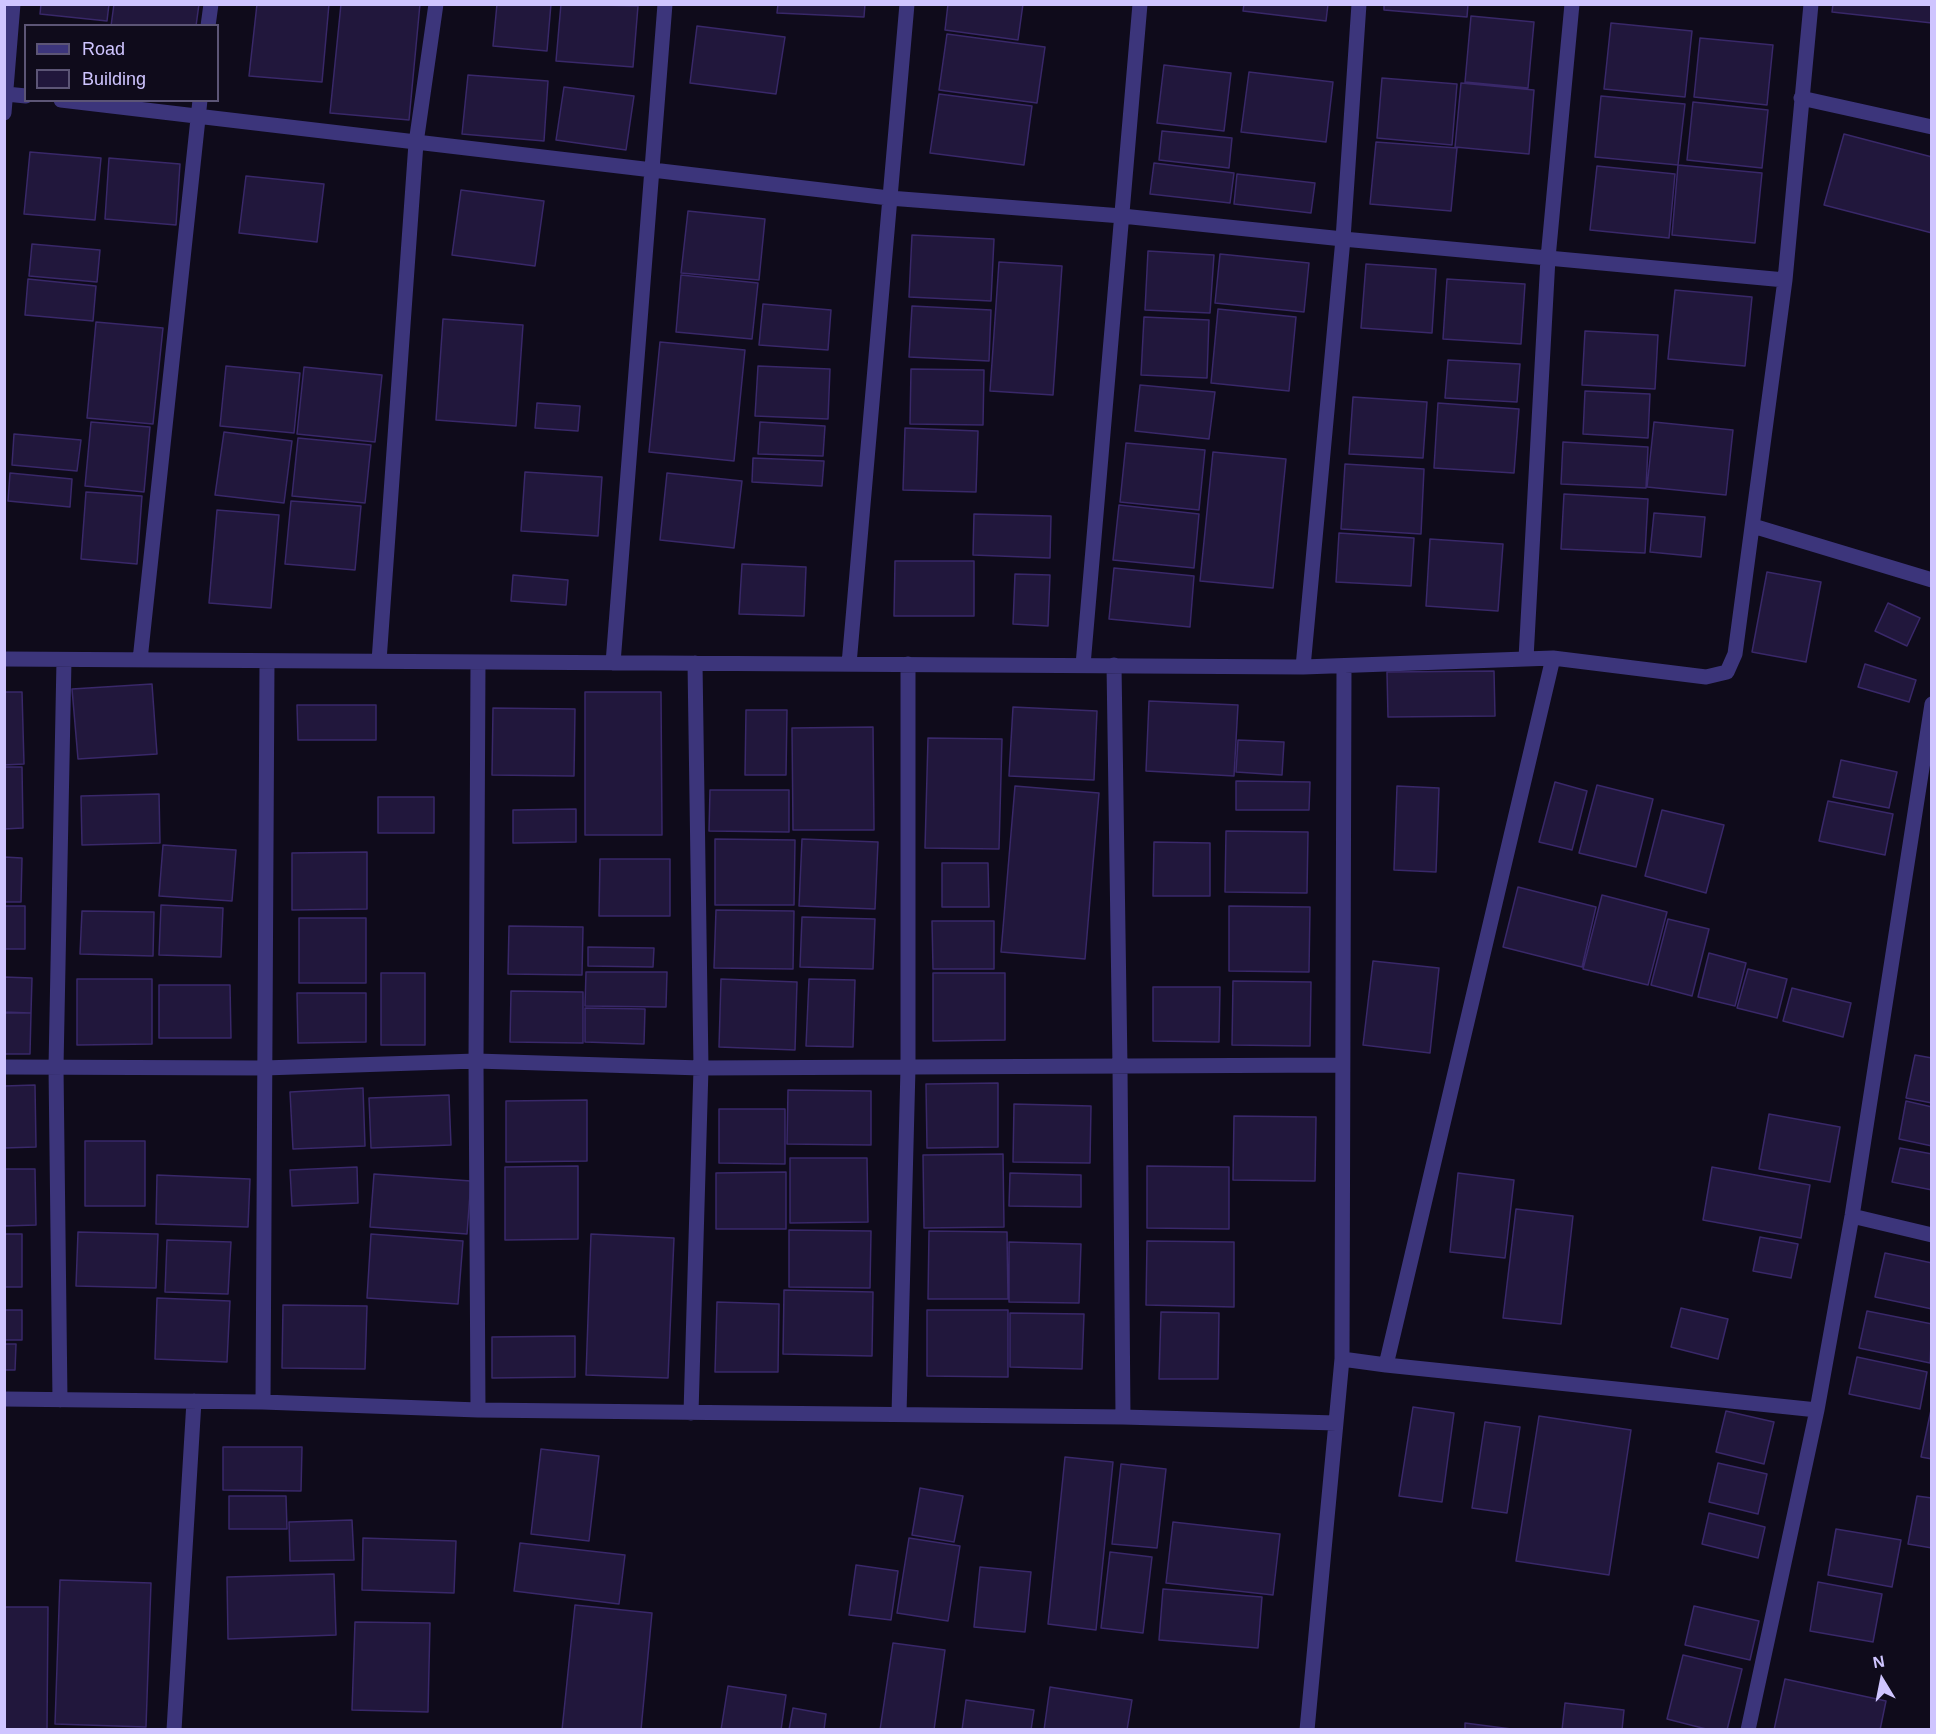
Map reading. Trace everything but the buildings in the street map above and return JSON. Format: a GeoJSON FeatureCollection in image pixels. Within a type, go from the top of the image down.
{"type":"FeatureCollection","features":[{"type":"Feature","properties":{"kind":"street"},"geometry":{"type":"LineString","coordinates":[[4,113],[14,4]]}},
{"type":"Feature","properties":{"kind":"street"},"geometry":{"type":"LineString","coordinates":[[208,24],[211,4]]}},
{"type":"Feature","properties":{"kind":"street"},"geometry":{"type":"LineString","coordinates":[[380,661],[416,143],[436,4]]}},
{"type":"Feature","properties":{"kind":"street"},"geometry":{"type":"LineString","coordinates":[[613,663],[665,4]]}},
{"type":"Feature","properties":{"kind":"street"},"geometry":{"type":"LineString","coordinates":[[849,664],[907,4]]}},
{"type":"Feature","properties":{"kind":"street"},"geometry":{"type":"LineString","coordinates":[[1083,665],[1140,4]]}},
{"type":"Feature","properties":{"kind":"street"},"geometry":{"type":"LineString","coordinates":[[1303,667],[1343,239],[1359,4]]}},
{"type":"Feature","properties":{"kind":"street"},"geometry":{"type":"LineString","coordinates":[[1526,658],[1548,258],[1572,4]]}},
{"type":"Feature","properties":{"kind":"street"},"geometry":{"type":"LineString","coordinates":[[4,659],[1303,667],[1553,658],[1706,677],[1727,672],[1735,654],[1785,280],[1811,4]]}},
{"type":"Feature","properties":{"kind":"street"},"geometry":{"type":"LineString","coordinates":[[6,94],[24,96]]}},
{"type":"Feature","properties":{"kind":"street"},"geometry":{"type":"LineString","coordinates":[[1801,98],[1932,127]]}},
{"type":"Feature","properties":{"kind":"street"},"geometry":{"type":"LineString","coordinates":[[77,102],[889,198],[1122,216],[1785,280]]}},
{"type":"Feature","properties":{"kind":"street"},"geometry":{"type":"LineString","coordinates":[[140,660],[200,102]]}},
{"type":"Feature","properties":{"kind":"street"},"geometry":{"type":"LineString","coordinates":[[1753,526],[1932,580]]}},
{"type":"Feature","properties":{"kind":"street"},"geometry":{"type":"LineString","coordinates":[[1386,1365],[1553,658]]}},
{"type":"Feature","properties":{"kind":"street"},"geometry":{"type":"LineString","coordinates":[[60,1400],[56,1067],[64,660]]}},
{"type":"Feature","properties":{"kind":"street"},"geometry":{"type":"LineString","coordinates":[[263,1402],[267,662]]}},
{"type":"Feature","properties":{"kind":"street"},"geometry":{"type":"LineString","coordinates":[[477,1410],[478,662]]}},
{"type":"Feature","properties":{"kind":"street"},"geometry":{"type":"LineString","coordinates":[[692,1413],[701,1068],[695,663]]}},
{"type":"Feature","properties":{"kind":"street"},"geometry":{"type":"LineString","coordinates":[[899,1414],[908,1068],[908,664]]}},
{"type":"Feature","properties":{"kind":"street"},"geometry":{"type":"LineString","coordinates":[[1114,665],[1123,1417]]}},
{"type":"Feature","properties":{"kind":"street"},"geometry":{"type":"LineString","coordinates":[[1307,1730],[1342,1359],[1341,1065],[1344,666]]}},
{"type":"Feature","properties":{"kind":"street"},"geometry":{"type":"LineString","coordinates":[[1748,1730],[1817,1410],[1852,1216],[1932,704]]}},
{"type":"Feature","properties":{"kind":"street"},"geometry":{"type":"LineString","coordinates":[[4,1067],[264,1068],[476,1061],[701,1068],[1341,1065]]}},
{"type":"Feature","properties":{"kind":"street"},"geometry":{"type":"LineString","coordinates":[[1852,1216],[1932,1235]]}},
{"type":"Feature","properties":{"kind":"street"},"geometry":{"type":"LineString","coordinates":[[1342,1359],[1817,1410]]}},
{"type":"Feature","properties":{"kind":"street"},"geometry":{"type":"LineString","coordinates":[[4,1400],[263,1402],[477,1410],[1123,1417],[1336,1423]]}},
{"type":"Feature","properties":{"kind":"street"},"geometry":{"type":"LineString","coordinates":[[174,1730],[194,1401]]}}]}
